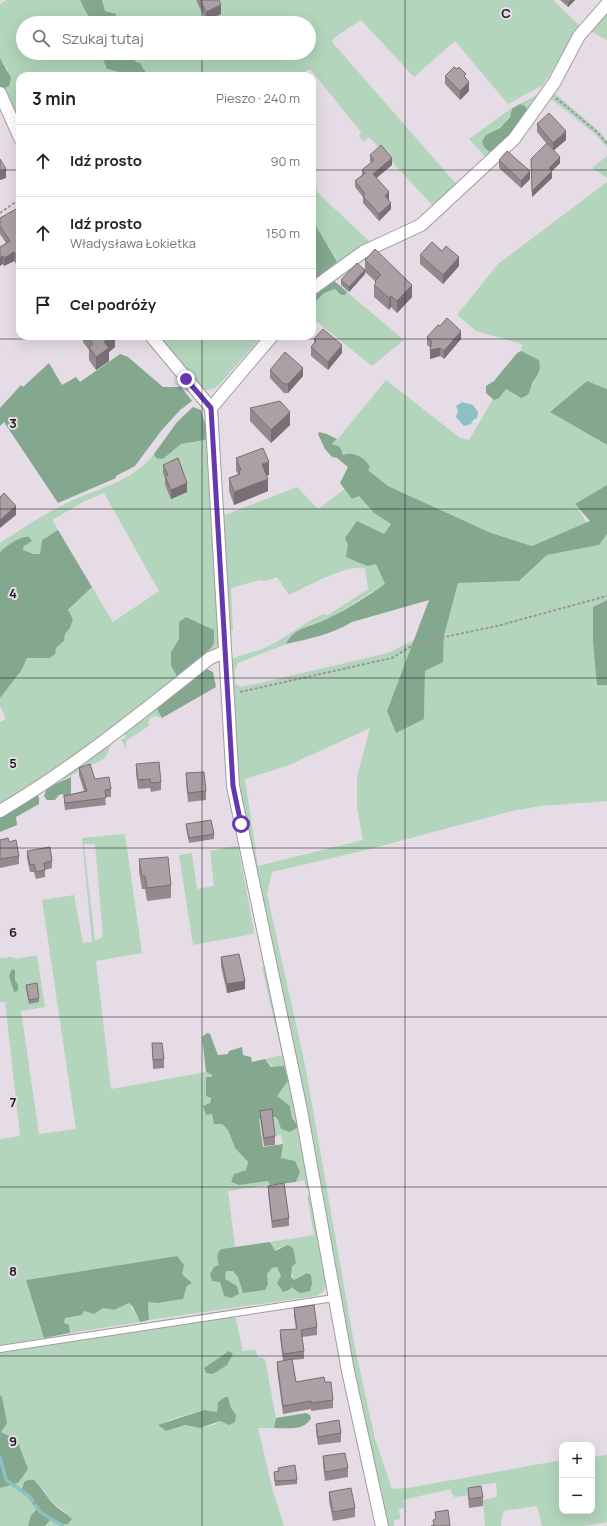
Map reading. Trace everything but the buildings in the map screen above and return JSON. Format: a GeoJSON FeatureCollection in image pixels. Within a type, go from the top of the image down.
{"type":"FeatureCollection","features":[{"type":"Feature","properties":{"kind":"street"},"geometry":{"type":"LineString","coordinates":[[316,286],[363,252],[421,225],[514,139],[548,91],[579,36],[607,4]]}},
{"type":"Feature","properties":{"kind":"street"},"geometry":{"type":"LineString","coordinates":[[0,93],[16,129]]}},
{"type":"Feature","properties":{"kind":"street"},"geometry":{"type":"LineString","coordinates":[[154,340],[211,408],[233,786],[301,1110],[348,1371],[382,1526]]}},
{"type":"Feature","properties":{"kind":"street"},"geometry":{"type":"LineString","coordinates":[[211,408],[269,340]]}},
{"type":"Feature","properties":{"kind":"street"},"geometry":{"type":"LineString","coordinates":[[0,811],[42,787],[111,736],[210,658],[224,652]]}},
{"type":"Feature","properties":{"kind":"lane"},"geometry":{"type":"LineString","coordinates":[[0,1349],[334,1298]]}},
{"type":"Feature","properties":{"kind":"path"},"geometry":{"type":"LineString","coordinates":[[548,91],[597,132],[607,144]]}},
{"type":"Feature","properties":{"kind":"path"},"geometry":{"type":"LineString","coordinates":[[0,213],[16,202]]}},
{"type":"Feature","properties":{"kind":"path"},"geometry":{"type":"LineString","coordinates":[[240,692],[392,658],[416,643],[496,626],[607,596]]}},
{"type":"Feature","properties":{"kind":"green space"},"geometry":{"type":"Polygon","coordinates":[[[7,0],[80,0],[88,16],[16,16],[16,60],[103,60],[107,69],[119,72],[16,72],[16,117],[2,89],[8,70],[0,58],[0,4],[7,0]]]}},
{"type":"Feature","properties":{"kind":"green space"},"geometry":{"type":"Polygon","coordinates":[[[80,0],[102,0],[105,11],[116,14],[116,16],[89,16],[80,0]]]}},
{"type":"Feature","properties":{"kind":"green space"},"geometry":{"type":"Polygon","coordinates":[[[102,0],[553,0],[580,26],[543,85],[508,104],[455,41],[414,77],[361,20],[335,37],[332,42],[458,186],[433,206],[369,137],[363,142],[359,136],[361,132],[316,76],[316,72],[312,72],[310,69],[305,72],[146,72],[140,63],[135,60],[316,60],[316,16],[112,16],[105,11],[102,0]]]}},
{"type":"Feature","properties":{"kind":"green space"},"geometry":{"type":"Polygon","coordinates":[[[607,6],[607,40],[590,31],[607,6]]]}},
{"type":"Feature","properties":{"kind":"green space"},"geometry":{"type":"Polygon","coordinates":[[[0,58],[11,78],[9,86],[2,89],[0,86],[0,58]]]}},
{"type":"Feature","properties":{"kind":"green space"},"geometry":{"type":"Polygon","coordinates":[[[103,60],[135,60],[140,63],[146,72],[119,72],[107,69],[103,60]]]}},
{"type":"Feature","properties":{"kind":"green space"},"geometry":{"type":"Polygon","coordinates":[[[551,90],[601,133],[607,141],[607,147],[595,134],[548,96],[551,90]]]}},
{"type":"Feature","properties":{"kind":"green space"},"geometry":{"type":"Polygon","coordinates":[[[537,95],[536,101],[527,110],[525,106],[520,104],[498,129],[486,135],[491,153],[488,160],[469,139],[512,108],[537,95]]]}},
{"type":"Feature","properties":{"kind":"green space"},"geometry":{"type":"Polygon","coordinates":[[[520,104],[525,106],[527,110],[518,128],[491,153],[484,147],[482,141],[486,135],[500,128],[510,117],[512,109],[520,104]]]}},
{"type":"Feature","properties":{"kind":"green space"},"geometry":{"type":"Polygon","coordinates":[[[607,156],[607,178],[592,168],[607,156]]]}},
{"type":"Feature","properties":{"kind":"green space"},"geometry":{"type":"Polygon","coordinates":[[[607,182],[607,389],[587,381],[550,412],[607,445],[607,485],[575,504],[587,523],[532,546],[491,533],[388,486],[368,470],[343,455],[340,447],[332,444],[337,440],[386,380],[460,438],[469,440],[493,399],[503,393],[505,388],[518,397],[532,386],[536,378],[539,360],[521,351],[522,344],[476,331],[457,315],[498,264],[607,182]]]}},
{"type":"Feature","properties":{"kind":"green space"},"geometry":{"type":"Polygon","coordinates":[[[316,191],[371,243],[337,262],[316,226],[316,191]]]}},
{"type":"Feature","properties":{"kind":"green space"},"geometry":{"type":"Polygon","coordinates":[[[316,226],[337,262],[316,278],[316,226]]]}},
{"type":"Feature","properties":{"kind":"green space"},"geometry":{"type":"Polygon","coordinates":[[[331,278],[347,292],[345,295],[341,295],[335,289],[324,293],[316,301],[316,294],[331,278]]]}},
{"type":"Feature","properties":{"kind":"green space"},"geometry":{"type":"Polygon","coordinates":[[[335,289],[345,295],[347,292],[404,340],[372,366],[316,321],[316,301],[324,293],[335,289]]]}},
{"type":"Feature","properties":{"kind":"green space"},"geometry":{"type":"Polygon","coordinates":[[[160,340],[258,340],[218,386],[207,390],[199,389],[160,340]]]}},
{"type":"Feature","properties":{"kind":"green space"},"geometry":{"type":"Polygon","coordinates":[[[521,351],[539,360],[540,364],[538,373],[527,396],[521,398],[506,389],[499,398],[494,400],[486,393],[486,386],[494,381],[517,353],[521,351]]]}},
{"type":"Feature","properties":{"kind":"green space"},"geometry":{"type":"Polygon","coordinates":[[[120,354],[128,357],[163,387],[181,387],[192,401],[180,410],[161,431],[135,466],[116,476],[116,478],[58,503],[4,422],[0,426],[0,408],[21,385],[23,387],[49,363],[62,385],[76,377],[80,382],[120,354]]]}},
{"type":"Feature","properties":{"kind":"green space"},"geometry":{"type":"Polygon","coordinates":[[[587,381],[607,389],[607,445],[550,412],[587,381]]]}},
{"type":"Feature","properties":{"kind":"green space"},"geometry":{"type":"Polygon","coordinates":[[[193,407],[201,410],[207,430],[207,438],[204,440],[181,444],[163,459],[156,458],[154,454],[177,422],[193,407]]]}},
{"type":"Feature","properties":{"kind":"green space"},"geometry":{"type":"Polygon","coordinates":[[[319,432],[337,439],[332,444],[340,447],[343,455],[351,454],[362,458],[370,467],[368,470],[388,486],[491,533],[532,546],[590,521],[575,504],[607,485],[607,534],[599,545],[547,555],[519,581],[458,583],[444,636],[443,662],[425,671],[424,719],[396,733],[387,711],[429,600],[352,622],[320,636],[286,644],[289,638],[299,630],[323,621],[358,602],[385,584],[376,564],[367,566],[346,557],[348,545],[345,538],[357,521],[384,534],[391,524],[374,513],[359,496],[352,499],[340,483],[348,467],[337,458],[332,457],[325,449],[318,434],[319,432]]]}},
{"type":"Feature","properties":{"kind":"green space"},"geometry":{"type":"Polygon","coordinates":[[[207,438],[219,632],[218,645],[133,717],[0,807],[0,722],[6,719],[0,706],[0,698],[21,671],[27,658],[50,658],[56,648],[64,641],[65,634],[70,628],[73,619],[68,611],[92,587],[113,622],[159,591],[104,493],[83,502],[54,519],[53,521],[58,530],[42,540],[40,554],[34,554],[23,550],[24,546],[19,538],[0,552],[0,543],[58,507],[125,478],[145,464],[154,454],[157,458],[163,459],[181,444],[207,438]],[[186,617],[179,639],[171,652],[177,675],[211,648],[213,630],[186,617]]]}},
{"type":"Feature","properties":{"kind":"green space"},"geometry":{"type":"Polygon","coordinates":[[[297,487],[318,509],[345,489],[352,499],[359,496],[374,513],[391,524],[384,534],[345,538],[348,545],[376,564],[385,584],[328,619],[309,625],[289,637],[286,644],[238,663],[235,670],[235,684],[242,687],[388,653],[414,640],[387,711],[424,718],[425,671],[443,662],[444,636],[458,583],[519,581],[547,555],[599,545],[607,534],[607,600],[593,607],[597,685],[607,685],[607,801],[541,806],[512,811],[366,850],[272,872],[267,894],[305,1065],[354,1343],[375,1439],[392,1489],[408,1488],[559,1461],[559,1514],[595,1514],[595,1457],[607,1455],[607,1522],[584,1526],[542,1526],[537,1506],[503,1511],[501,1526],[485,1526],[483,1500],[497,1497],[496,1483],[480,1485],[482,1494],[454,1497],[450,1489],[403,1500],[404,1508],[399,1509],[400,1519],[394,1520],[394,1526],[385,1526],[384,1504],[367,1441],[237,780],[230,685],[232,659],[267,647],[323,614],[328,615],[368,589],[365,568],[356,568],[337,573],[289,595],[277,577],[266,581],[260,580],[231,588],[233,630],[227,630],[220,516],[224,511],[225,515],[297,487]],[[370,728],[289,765],[245,779],[258,866],[363,840],[357,808],[357,777],[370,728]]]}},
{"type":"Feature","properties":{"kind":"green space"},"geometry":{"type":"Polygon","coordinates":[[[58,530],[92,587],[68,610],[73,619],[70,628],[65,634],[64,641],[56,648],[55,654],[50,658],[27,658],[21,671],[0,698],[0,552],[14,542],[22,538],[29,537],[32,541],[24,546],[23,550],[34,554],[40,554],[42,540],[58,530]]]}},
{"type":"Feature","properties":{"kind":"green space"},"geometry":{"type":"Polygon","coordinates":[[[607,600],[607,685],[597,685],[593,642],[593,607],[607,600]]]}},
{"type":"Feature","properties":{"kind":"green space"},"geometry":{"type":"Polygon","coordinates":[[[186,617],[214,630],[214,643],[211,648],[177,676],[171,666],[171,652],[179,639],[179,622],[186,617]]]}},
{"type":"Feature","properties":{"kind":"green space"},"geometry":{"type":"Polygon","coordinates":[[[205,668],[213,672],[216,687],[162,718],[156,707],[205,668]]]}},
{"type":"Feature","properties":{"kind":"green space"},"geometry":{"type":"Polygon","coordinates":[[[156,707],[162,718],[156,716],[150,718],[148,724],[150,725],[126,741],[126,749],[121,739],[124,739],[126,735],[121,735],[156,707]]]}},
{"type":"Feature","properties":{"kind":"green space"},"geometry":{"type":"Polygon","coordinates":[[[110,743],[111,745],[105,758],[47,788],[110,743]]]}},
{"type":"Feature","properties":{"kind":"green space"},"geometry":{"type":"Polygon","coordinates":[[[71,777],[71,796],[64,799],[63,794],[59,795],[55,800],[47,800],[44,796],[47,788],[71,777]]]}},
{"type":"Feature","properties":{"kind":"green space"},"geometry":{"type":"Polygon","coordinates":[[[33,794],[39,797],[39,804],[16,817],[17,825],[0,832],[0,814],[33,794]]]}},
{"type":"Feature","properties":{"kind":"green space"},"geometry":{"type":"Polygon","coordinates":[[[125,834],[142,953],[96,961],[111,1089],[206,1072],[212,1075],[210,1103],[206,1115],[212,1114],[228,1130],[235,1148],[248,1162],[246,1170],[234,1174],[231,1182],[239,1185],[268,1181],[270,1185],[228,1191],[235,1247],[221,1249],[220,1282],[224,1296],[230,1283],[225,1279],[226,1271],[233,1271],[238,1277],[243,1293],[265,1290],[268,1284],[267,1274],[272,1268],[277,1267],[281,1276],[291,1286],[311,1288],[311,1275],[307,1273],[294,1280],[280,1247],[275,1251],[270,1242],[314,1235],[307,1196],[313,1195],[327,1284],[323,1292],[316,1296],[149,1320],[148,1302],[167,1302],[184,1296],[187,1286],[185,1276],[182,1274],[177,1256],[26,1280],[44,1338],[0,1345],[0,1139],[20,1136],[5,1002],[0,1002],[0,958],[11,957],[17,959],[37,955],[45,1007],[21,1011],[39,1134],[76,1129],[42,900],[74,895],[83,943],[92,942],[82,838],[125,834]],[[84,844],[95,941],[103,937],[95,844],[84,844]]]}},
{"type":"Feature","properties":{"kind":"green space"},"geometry":{"type":"Polygon","coordinates":[[[238,846],[254,931],[253,934],[193,945],[179,855],[192,853],[197,889],[214,886],[210,851],[238,846]]]}},
{"type":"Feature","properties":{"kind":"green space"},"geometry":{"type":"Polygon","coordinates":[[[266,966],[311,1187],[306,1188],[304,1180],[296,1182],[300,1172],[281,1158],[283,1144],[281,1135],[275,1136],[272,1117],[278,1120],[281,1129],[298,1126],[292,1118],[290,1106],[276,1096],[288,1081],[265,1059],[282,1055],[262,967],[266,966]]]}},
{"type":"Feature","properties":{"kind":"green space"},"geometry":{"type":"Polygon","coordinates":[[[12,969],[15,970],[15,980],[18,985],[18,991],[14,992],[9,976],[12,969]]]}},
{"type":"Feature","properties":{"kind":"green space"},"geometry":{"type":"Polygon","coordinates":[[[207,1033],[210,1034],[218,1055],[228,1054],[229,1051],[242,1047],[243,1055],[251,1057],[252,1062],[265,1059],[271,1067],[284,1066],[288,1081],[277,1096],[290,1106],[292,1118],[298,1126],[289,1132],[281,1129],[278,1120],[275,1117],[259,1119],[263,1147],[283,1144],[281,1158],[295,1161],[300,1172],[296,1182],[270,1185],[268,1181],[239,1185],[231,1182],[234,1174],[246,1170],[248,1162],[235,1148],[228,1130],[222,1124],[214,1124],[212,1114],[206,1115],[203,1106],[210,1103],[211,1098],[206,1096],[206,1077],[212,1077],[212,1075],[206,1072],[202,1037],[207,1033]]]}},
{"type":"Feature","properties":{"kind":"green space"},"geometry":{"type":"Polygon","coordinates":[[[270,1242],[275,1251],[288,1245],[293,1248],[296,1263],[292,1266],[291,1277],[294,1280],[307,1273],[311,1275],[312,1283],[310,1291],[300,1293],[291,1287],[289,1290],[283,1292],[277,1283],[281,1276],[277,1267],[272,1268],[267,1274],[268,1284],[265,1290],[243,1293],[238,1277],[233,1271],[226,1271],[225,1279],[237,1286],[239,1294],[231,1298],[224,1296],[220,1282],[212,1281],[210,1274],[214,1267],[219,1265],[217,1257],[219,1251],[221,1249],[270,1242]]]}},
{"type":"Feature","properties":{"kind":"green space"},"geometry":{"type":"Polygon","coordinates":[[[177,1256],[184,1265],[182,1274],[192,1283],[187,1286],[183,1299],[158,1303],[148,1302],[149,1320],[140,1322],[133,1307],[129,1303],[114,1310],[103,1308],[94,1314],[84,1311],[82,1315],[65,1318],[64,1323],[69,1325],[70,1333],[44,1338],[26,1280],[177,1256]]]}},
{"type":"Feature","properties":{"kind":"green space"},"geometry":{"type":"Polygon","coordinates":[[[129,1303],[140,1322],[70,1333],[69,1325],[64,1323],[65,1318],[82,1315],[84,1311],[94,1314],[103,1308],[114,1310],[129,1303]]]}},
{"type":"Feature","properties":{"kind":"green space"},"geometry":{"type":"Polygon","coordinates":[[[235,1315],[243,1351],[255,1350],[258,1357],[265,1359],[276,1418],[274,1428],[258,1428],[274,1496],[284,1526],[45,1526],[51,1519],[60,1524],[66,1512],[53,1504],[43,1489],[29,1494],[39,1507],[31,1515],[28,1526],[0,1526],[0,1488],[18,1483],[1,1432],[2,1398],[0,1395],[0,1353],[235,1315]],[[222,1399],[218,1402],[217,1412],[204,1410],[165,1421],[201,1427],[209,1426],[222,1419],[231,1408],[230,1402],[222,1399]]]}},
{"type":"Feature","properties":{"kind":"green space"},"geometry":{"type":"Polygon","coordinates":[[[229,1351],[233,1354],[227,1365],[213,1374],[206,1373],[204,1368],[229,1351]]]}},
{"type":"Feature","properties":{"kind":"green space"},"geometry":{"type":"Polygon","coordinates":[[[0,1395],[2,1397],[7,1423],[1,1432],[17,1440],[28,1469],[18,1483],[0,1488],[0,1395]]]}},
{"type":"Feature","properties":{"kind":"green space"},"geometry":{"type":"Polygon","coordinates":[[[225,1397],[228,1397],[231,1408],[236,1415],[235,1422],[229,1425],[220,1421],[200,1428],[185,1425],[166,1431],[158,1425],[204,1410],[217,1412],[218,1402],[225,1397]]]}},
{"type":"Feature","properties":{"kind":"green space"},"geometry":{"type":"Polygon","coordinates":[[[306,1413],[310,1415],[311,1418],[305,1425],[295,1428],[274,1428],[276,1418],[306,1413]]]}},
{"type":"Feature","properties":{"kind":"green space"},"geometry":{"type":"Polygon","coordinates":[[[34,1480],[52,1503],[72,1519],[68,1524],[60,1524],[51,1519],[45,1526],[28,1526],[31,1515],[39,1507],[22,1489],[24,1482],[34,1480]]]}},
{"type":"Feature","properties":{"kind":"water"},"geometry":{"type":"Polygon","coordinates":[[[462,402],[473,405],[478,412],[477,418],[473,420],[471,424],[464,426],[456,417],[458,411],[456,406],[462,402]]]}},
{"type":"Feature","properties":{"kind":"waterway"},"geometry":{"type":"LineString","coordinates":[[0,1457],[6,1480],[29,1496],[40,1512],[63,1526]]}},
{"type":"Feature","properties":{"kind":"route"},"geometry":{"type":"LineString","coordinates":[[186,379],[211,408],[233,786],[241,824]]}}]}
